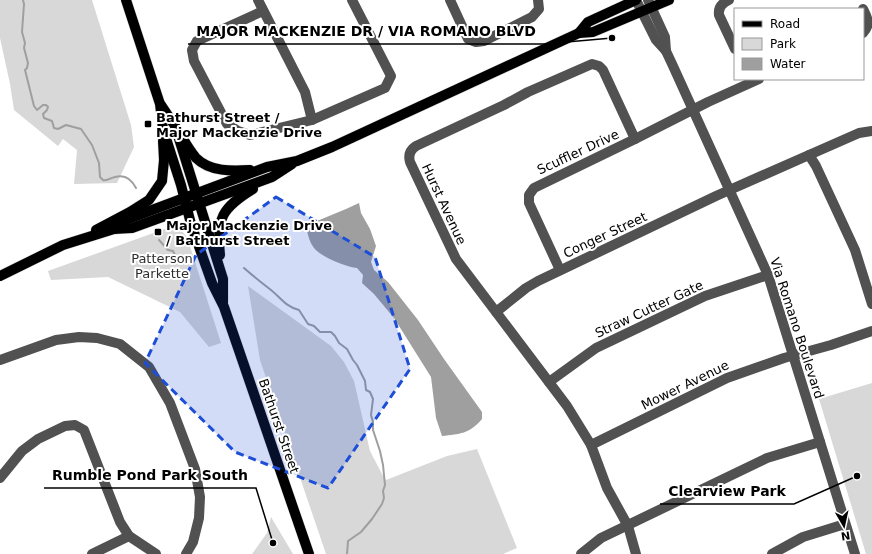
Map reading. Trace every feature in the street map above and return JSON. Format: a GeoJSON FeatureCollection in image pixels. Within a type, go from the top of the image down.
{"type":"FeatureCollection","features":[{"type":"Feature","properties":{"kind":"main road","name":"Bathurst Street"},"geometry":{"type":"LineString","coordinates":[[126,0],[160,104],[163,129],[191,224],[212,283],[224,307],[309,554]]}},
{"type":"Feature","properties":{"kind":"main road"},"geometry":{"type":"LineString","coordinates":[[579,33],[588,22],[636,0]]}},
{"type":"Feature","properties":{"kind":"main road"},"geometry":{"type":"LineString","coordinates":[[186,203],[196,194],[262,169],[296,161],[388,122],[579,33],[593,32],[647,6],[669,0]]}},
{"type":"Feature","properties":{"kind":"main road","name":"Bathurst Street"},"geometry":{"type":"LineString","coordinates":[[160,104],[175,126],[222,279],[224,307]]}},
{"type":"Feature","properties":{"kind":"main road"},"geometry":{"type":"LineString","coordinates":[[175,126],[197,159],[211,167],[231,171],[262,169]]}},
{"type":"Feature","properties":{"kind":"main road"},"geometry":{"type":"LineString","coordinates":[[81,239],[149,200],[162,181],[164,160],[163,129]]}},
{"type":"Feature","properties":{"kind":"main road"},"geometry":{"type":"LineString","coordinates":[[222,279],[218,236],[219,227],[226,209],[239,198],[296,161]]}},
{"type":"Feature","properties":{"kind":"main road"},"geometry":{"type":"LineString","coordinates":[[0,276],[63,245],[114,229],[128,218],[186,203],[199,204],[272,177]]}},
{"type":"Feature","properties":{"kind":"street"},"geometry":{"type":"LineString","coordinates":[[258,0],[305,92],[312,120]]}},
{"type":"Feature","properties":{"kind":"street"},"geometry":{"type":"LineString","coordinates":[[263,11],[196,41],[192,50],[194,61],[227,124],[238,131],[250,135],[312,120],[386,88],[391,76],[352,0]]}},
{"type":"Feature","properties":{"kind":"street"},"geometry":{"type":"LineString","coordinates":[[450,0],[468,39],[476,42],[484,41],[532,17],[540,9],[538,0]]}},
{"type":"Feature","properties":{"kind":"street","name":"Via Romano Boulevard"},"geometry":{"type":"LineString","coordinates":[[636,0],[647,6],[656,40],[666,51],[768,275],[854,554]]}},
{"type":"Feature","properties":{"kind":"street"},"geometry":{"type":"LineString","coordinates":[[729,0],[721,5],[718,15],[734,47]]}},
{"type":"Feature","properties":{"kind":"street"},"geometry":{"type":"LineString","coordinates":[[864,11],[868,19],[868,27],[864,32]]}},
{"type":"Feature","properties":{"kind":"street","name":"Hurst Avenue"},"geometry":{"type":"LineString","coordinates":[[635,139],[603,70],[599,66],[593,64],[528,92],[504,105],[416,146],[411,149],[409,155],[410,162],[452,253],[571,411],[590,445],[607,488],[628,526],[636,554]]}},
{"type":"Feature","properties":{"kind":"street","name":"Scuffler Drive"},"geometry":{"type":"LineString","coordinates":[[560,270],[529,203],[531,192],[537,185],[635,139],[754,80]]}},
{"type":"Feature","properties":{"kind":"street","name":"Conger Street"},"geometry":{"type":"LineString","coordinates":[[496,312],[526,288],[560,270],[730,190],[859,133],[872,131]]}},
{"type":"Feature","properties":{"kind":"street"},"geometry":{"type":"LineString","coordinates":[[809,155],[855,250],[872,304]]}},
{"type":"Feature","properties":{"kind":"street","name":"Straw Cutter Gate"},"geometry":{"type":"LineString","coordinates":[[549,382],[590,351],[602,345],[705,296],[768,275]]}},
{"type":"Feature","properties":{"kind":"street","name":"Mower Avenue"},"geometry":{"type":"LineString","coordinates":[[590,445],[727,378],[872,331]]}},
{"type":"Feature","properties":{"kind":"street"},"geometry":{"type":"LineString","coordinates":[[0,360],[56,340],[79,337],[97,338],[120,344],[149,367],[170,403],[194,469],[200,497],[199,518],[193,542],[186,554]]}},
{"type":"Feature","properties":{"kind":"street"},"geometry":{"type":"LineString","coordinates":[[0,478],[22,451],[38,439],[65,426],[75,426],[84,430],[120,522],[129,536],[156,554]]}},
{"type":"Feature","properties":{"kind":"street"},"geometry":{"type":"LineString","coordinates":[[581,554],[601,538],[767,458],[820,442]]}},
{"type":"Feature","properties":{"kind":"street"},"geometry":{"type":"LineString","coordinates":[[772,554],[803,537],[845,524]]}},
{"type":"Feature","properties":{"kind":"street"},"geometry":{"type":"LineString","coordinates":[[92,554],[129,536]]}},
{"type":"Feature","properties":{"kind":"highlighted area"},"geometry":{"type":"Polygon","coordinates":[[[276,197],[375,257],[410,369],[328,488],[235,452],[145,363],[196,255],[276,197]]]}},
{"type":"Feature","properties":{"kind":"green space"},"geometry":{"type":"Polygon","coordinates":[[[0,0],[92,0],[131,125],[134,147],[117,183],[74,184],[77,150],[63,139],[58,146],[14,110],[0,38],[0,0]]]}},
{"type":"Feature","properties":{"kind":"green space","name":"Patterson Parkette"},"geometry":{"type":"Polygon","coordinates":[[[170,227],[181,230],[187,237],[221,343],[209,347],[180,312],[108,277],[51,280],[48,271],[170,227]]]}},
{"type":"Feature","properties":{"kind":"green space"},"geometry":{"type":"Polygon","coordinates":[[[248,286],[331,346],[344,362],[354,381],[370,451],[386,480],[447,456],[477,449],[517,548],[503,554],[326,554],[260,360],[248,286]]]}},
{"type":"Feature","properties":{"kind":"green space"},"geometry":{"type":"Polygon","coordinates":[[[872,383],[872,554],[866,554],[819,399],[872,383]]]}},
{"type":"Feature","properties":{"kind":"green space"},"geometry":{"type":"Polygon","coordinates":[[[271,517],[293,554],[252,554],[267,533],[271,517]]]}},
{"type":"Feature","properties":{"kind":"water"},"geometry":{"type":"Polygon","coordinates":[[[359,203],[361,213],[370,229],[376,246],[371,262],[374,270],[388,282],[418,320],[482,412],[482,419],[473,428],[459,434],[442,436],[436,418],[431,377],[394,318],[374,294],[362,283],[363,275],[357,268],[340,264],[322,255],[311,244],[307,230],[317,221],[359,203]]]}},
{"type":"Feature","properties":{"kind":"waterway"},"geometry":{"type":"LineString","coordinates":[[23,0],[22,32],[28,63],[25,70],[34,106],[37,110],[43,105],[48,107],[43,114],[44,118],[52,121],[54,128],[58,129],[66,125],[81,129],[92,145],[99,163],[100,177],[103,180],[122,176],[130,180],[136,188]]}},
{"type":"Feature","properties":{"kind":"waterway"},"geometry":{"type":"LineString","coordinates":[[159,240],[168,250],[173,251],[176,257],[182,262]]}},
{"type":"Feature","properties":{"kind":"waterway"},"geometry":{"type":"LineString","coordinates":[[244,268],[287,304],[294,309],[299,310],[308,324],[314,326],[320,332],[331,332],[335,336],[339,343],[347,349],[357,365],[365,381],[366,390],[370,392],[373,399],[371,415],[373,430],[383,465],[385,485],[383,491],[384,498],[382,504],[372,519],[361,532],[348,541],[347,554]]}},
{"type":"Feature","properties":{"kind":"place","name":"MAJOR MACKENZIE DR / VIA ROMANO BLVD"},"geometry":{"type":"Point","coordinates":[612,38]}},
{"type":"Feature","properties":{"kind":"place","name":"Bathurst Street / Major Mackenzie Drive"},"geometry":{"type":"Point","coordinates":[148,124]}},
{"type":"Feature","properties":{"kind":"place","name":"Major Mackenzie Drive / Bathurst Street"},"geometry":{"type":"Point","coordinates":[158,232]}},
{"type":"Feature","properties":{"kind":"place","name":"Clearview Park"},"geometry":{"type":"Point","coordinates":[857,476]}},
{"type":"Feature","properties":{"kind":"place","name":"Rumble Pond Park South"},"geometry":{"type":"Point","coordinates":[273,543]}}]}
